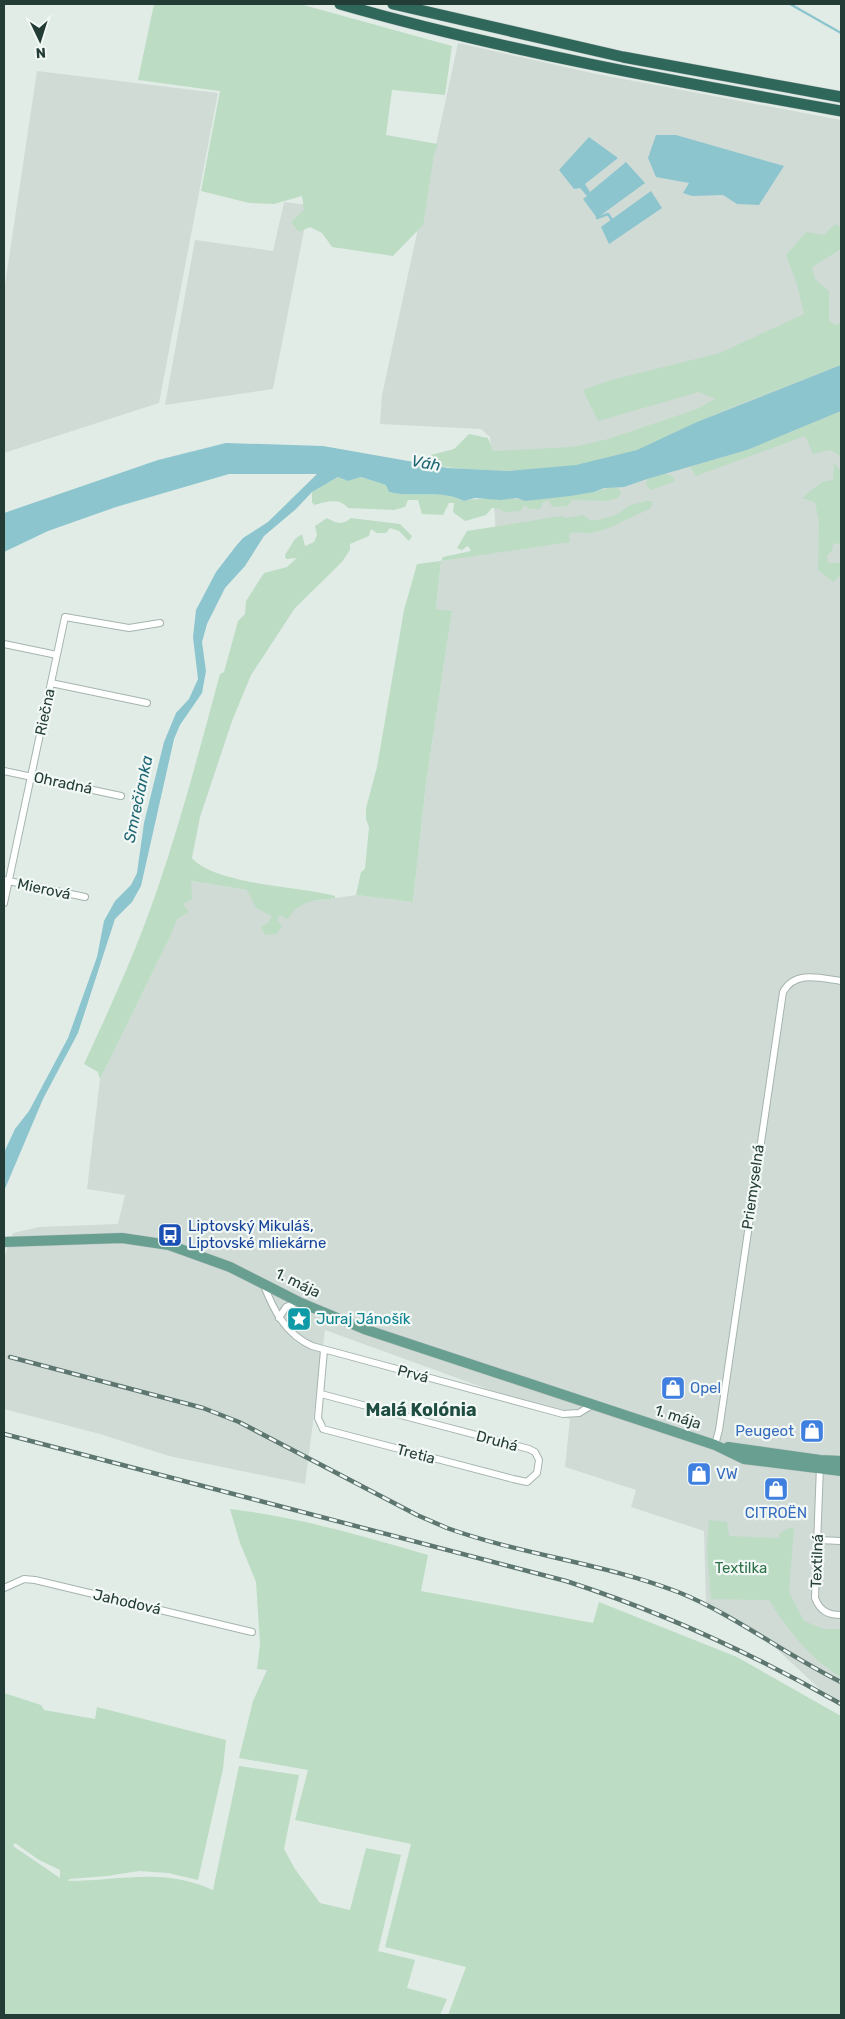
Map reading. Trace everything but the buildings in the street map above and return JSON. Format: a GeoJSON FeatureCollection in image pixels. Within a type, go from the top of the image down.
{"type":"FeatureCollection","features":[{"type":"Feature","properties":{"kind":"highway"},"geometry":{"type":"LineString","coordinates":[[340,4],[485,42],[555,57],[841,111]]}},
{"type":"Feature","properties":{"kind":"highway"},"geometry":{"type":"LineString","coordinates":[[393,4],[614,55],[841,96]]}},
{"type":"Feature","properties":{"kind":"main road","name":"1. mája"},"geometry":{"type":"LineString","coordinates":[[4,1242],[96,1238],[145,1241],[169,1245],[212,1259],[299,1302],[364,1329],[715,1445],[744,1458],[820,1465],[841,1471]]}},
{"type":"Feature","properties":{"kind":"main road","name":"1. mája"},"geometry":{"type":"LineString","coordinates":[[820,1465],[841,1461]]}},
{"type":"Feature","properties":{"kind":"street","name":"Riečna"},"geometry":{"type":"LineString","coordinates":[[4,903],[6,880],[31,776],[65,617],[130,628],[160,623]]}},
{"type":"Feature","properties":{"kind":"street"},"geometry":{"type":"LineString","coordinates":[[4,644],[57,655]]}},
{"type":"Feature","properties":{"kind":"street"},"geometry":{"type":"LineString","coordinates":[[51,683],[146,703]]}},
{"type":"Feature","properties":{"kind":"street","name":"Ohradná"},"geometry":{"type":"LineString","coordinates":[[4,771],[121,796]]}},
{"type":"Feature","properties":{"kind":"street","name":"Mierová"},"geometry":{"type":"LineString","coordinates":[[6,880],[84,897]]}},
{"type":"Feature","properties":{"kind":"street","name":"Priemyselná"},"geometry":{"type":"LineString","coordinates":[[715,1445],[719,1430],[782,996],[788,984],[801,978],[815,977],[841,981]]}},
{"type":"Feature","properties":{"kind":"street","name":"Prvá"},"geometry":{"type":"LineString","coordinates":[[263,1283],[279,1318],[301,1341],[324,1350],[563,1414],[582,1412],[592,1405]]}},
{"type":"Feature","properties":{"kind":"street"},"geometry":{"type":"LineString","coordinates":[[279,1318],[286,1307],[299,1302]]}},
{"type":"Feature","properties":{"kind":"street"},"geometry":{"type":"LineString","coordinates":[[321,1394],[324,1350]]}},
{"type":"Feature","properties":{"kind":"street","name":"Tretia"},"geometry":{"type":"LineString","coordinates":[[321,1394],[318,1418],[321,1427],[513,1479]]}},
{"type":"Feature","properties":{"kind":"street","name":"Druhá"},"geometry":{"type":"LineString","coordinates":[[321,1394],[535,1452],[539,1460],[537,1473],[526,1482],[513,1479]]}},
{"type":"Feature","properties":{"kind":"street","name":"Textilná"},"geometry":{"type":"LineString","coordinates":[[820,1465],[816,1600],[821,1609],[829,1614],[841,1615]]}},
{"type":"Feature","properties":{"kind":"street"},"geometry":{"type":"LineString","coordinates":[[818,1540],[841,1541]]}},
{"type":"Feature","properties":{"kind":"street","name":"Jahodová"},"geometry":{"type":"LineString","coordinates":[[4,1588],[24,1580],[35,1580],[252,1632]]}},
{"type":"Feature","properties":{"kind":"shaded area"},"geometry":{"type":"Polygon","coordinates":[[[458,43],[592,73],[841,120],[841,323],[835,325],[841,363],[841,1703],[823,1692],[768,1641],[706,1603],[704,1531],[631,1507],[636,1490],[565,1467],[570,1419],[325,1330],[305,1484],[169,1456],[100,1434],[4,1409],[4,1258],[13,1233],[39,1227],[118,1224],[125,1195],[87,1189],[100,1079],[170,937],[190,881],[315,901],[356,895],[413,902],[426,783],[452,611],[436,609],[441,561],[497,552],[490,437],[481,429],[380,424],[382,395],[458,43]]]}},
{"type":"Feature","properties":{"kind":"shaded area"},"geometry":{"type":"Polygon","coordinates":[[[37,71],[218,93],[159,403],[4,453],[4,291],[37,71]]]}},
{"type":"Feature","properties":{"kind":"shaded area"},"geometry":{"type":"Polygon","coordinates":[[[284,202],[309,205],[273,389],[165,405],[195,240],[273,251],[284,202]]]}},
{"type":"Feature","properties":{"kind":"green space"},"geometry":{"type":"Polygon","coordinates":[[[154,4],[300,4],[452,46],[445,95],[392,90],[386,135],[438,144],[434,155],[423,225],[393,256],[332,247],[322,233],[310,227],[299,232],[291,222],[304,210],[302,196],[274,204],[249,203],[201,191],[220,91],[138,80],[154,4]]]}},
{"type":"Feature","properties":{"kind":"green space"},"geometry":{"type":"Polygon","coordinates":[[[835,224],[841,228],[841,249],[812,267],[815,279],[829,291],[829,320],[835,325],[841,323],[841,365],[750,400],[644,447],[613,458],[533,470],[477,470],[426,464],[427,456],[454,449],[469,434],[488,438],[493,451],[573,447],[608,439],[697,409],[715,399],[699,392],[598,421],[583,390],[611,380],[720,353],[804,314],[797,284],[786,255],[806,232],[824,235],[835,224]]]}},
{"type":"Feature","properties":{"kind":"green space"},"geometry":{"type":"Polygon","coordinates":[[[841,411],[841,457],[831,450],[813,454],[805,436],[696,476],[690,467],[747,450],[841,411]]]}},
{"type":"Feature","properties":{"kind":"green space"},"geometry":{"type":"Polygon","coordinates":[[[834,463],[841,471],[841,543],[833,544],[832,551],[827,555],[828,563],[841,563],[841,575],[833,582],[818,570],[819,522],[815,502],[802,498],[822,482],[833,480],[834,463]]]}},
{"type":"Feature","properties":{"kind":"green space"},"geometry":{"type":"Polygon","coordinates":[[[665,473],[673,477],[675,481],[652,490],[646,485],[647,479],[665,473]]]}},
{"type":"Feature","properties":{"kind":"green space"},"geometry":{"type":"Polygon","coordinates":[[[338,477],[348,481],[360,477],[387,485],[389,492],[398,494],[437,494],[455,497],[464,501],[495,498],[525,501],[594,492],[615,486],[621,492],[618,498],[606,501],[572,500],[568,506],[552,507],[549,500],[543,502],[540,509],[530,509],[524,505],[521,511],[504,512],[500,509],[492,508],[486,515],[465,521],[453,512],[454,503],[449,503],[443,515],[422,514],[418,500],[408,500],[405,507],[394,510],[348,508],[341,502],[336,501],[314,505],[312,502],[312,492],[338,477]]]}},
{"type":"Feature","properties":{"kind":"green space"},"geometry":{"type":"Polygon","coordinates":[[[653,501],[650,509],[612,527],[596,532],[571,533],[569,534],[570,542],[441,561],[443,557],[471,551],[468,546],[462,550],[457,548],[467,531],[561,516],[566,518],[583,515],[592,521],[614,516],[631,505],[653,501]]]}},
{"type":"Feature","properties":{"kind":"green space"},"geometry":{"type":"Polygon","coordinates":[[[327,518],[339,523],[351,518],[400,524],[412,536],[409,541],[399,531],[390,528],[386,533],[377,533],[371,529],[369,536],[350,544],[350,550],[342,562],[295,608],[251,675],[232,721],[200,817],[192,858],[204,867],[219,874],[335,896],[335,898],[303,904],[288,919],[280,915],[277,919],[282,927],[276,934],[265,935],[261,927],[268,923],[272,916],[256,908],[247,890],[191,881],[192,899],[183,904],[189,912],[177,919],[100,1079],[98,1072],[84,1064],[113,1001],[156,893],[182,812],[220,674],[224,672],[238,621],[245,614],[246,601],[264,573],[287,567],[297,558],[286,559],[285,555],[295,539],[302,534],[305,546],[314,542],[317,535],[315,526],[327,518]]]}},
{"type":"Feature","properties":{"kind":"green space"},"geometry":{"type":"Polygon","coordinates":[[[441,561],[436,609],[452,611],[426,783],[413,902],[356,895],[361,872],[365,869],[369,827],[366,819],[366,808],[377,767],[404,610],[417,564],[441,561]]]}},
{"type":"Feature","properties":{"kind":"green space"},"geometry":{"type":"Polygon","coordinates":[[[230,1509],[305,1522],[428,1555],[421,1591],[593,1623],[599,1602],[737,1657],[841,1716],[841,2015],[448,2015],[466,1967],[385,1947],[411,1844],[295,1820],[308,1770],[239,1758],[253,1701],[267,1670],[257,1669],[260,1644],[256,1582],[240,1543],[230,1509]]]}},
{"type":"Feature","properties":{"kind":"green space","name":"Textilka"},"geometry":{"type":"Polygon","coordinates":[[[709,1520],[727,1522],[729,1536],[779,1538],[779,1534],[789,1528],[794,1528],[789,1592],[804,1621],[824,1629],[840,1629],[841,1677],[820,1662],[800,1643],[769,1600],[711,1599],[707,1552],[709,1520]]]}},
{"type":"Feature","properties":{"kind":"green space"},"geometry":{"type":"Polygon","coordinates":[[[4,1693],[41,1705],[44,1710],[95,1719],[97,1707],[226,1740],[223,1769],[198,1880],[168,1873],[139,1871],[69,1879],[68,1881],[158,1877],[194,1883],[213,1890],[239,1766],[299,1775],[284,1849],[295,1869],[320,1903],[350,1910],[366,1848],[401,1855],[378,1951],[415,1960],[407,1988],[447,1999],[440,2015],[4,2015],[4,1693]],[[15,1843],[13,1846],[60,1878],[60,1870],[39,1860],[15,1843]]]}},
{"type":"Feature","properties":{"kind":"water"},"geometry":{"type":"Polygon","coordinates":[[[656,135],[676,135],[784,166],[759,205],[737,204],[723,195],[692,196],[683,193],[689,183],[656,177],[648,158],[656,135]]]}},
{"type":"Feature","properties":{"kind":"water"},"geometry":{"type":"Polygon","coordinates":[[[589,137],[618,158],[585,184],[590,192],[626,162],[645,183],[597,218],[583,199],[587,196],[580,188],[574,189],[559,170],[589,137]]]}},
{"type":"Feature","properties":{"kind":"water"},"geometry":{"type":"Polygon","coordinates":[[[651,191],[662,208],[609,244],[601,227],[651,191]]]}},
{"type":"Feature","properties":{"kind":"water"},"geometry":{"type":"Polygon","coordinates":[[[841,365],[841,411],[747,450],[624,487],[604,488],[594,492],[570,496],[525,501],[517,498],[500,500],[475,498],[464,501],[455,497],[437,494],[398,494],[389,492],[386,485],[361,477],[348,481],[338,477],[312,492],[296,509],[264,536],[245,566],[225,588],[207,624],[202,642],[206,671],[202,693],[180,725],[174,739],[141,886],[132,902],[115,919],[78,1033],[43,1099],[4,1191],[4,1153],[15,1129],[29,1111],[68,1038],[97,957],[104,921],[115,901],[131,885],[137,873],[144,823],[164,742],[176,713],[189,699],[198,679],[193,637],[196,610],[216,572],[243,538],[268,522],[317,474],[229,474],[116,507],[48,531],[4,552],[4,513],[158,460],[226,443],[323,446],[448,468],[507,471],[576,465],[637,450],[697,422],[841,365]]]}},
{"type":"Feature","properties":{"kind":"waterway"},"geometry":{"type":"LineString","coordinates":[[790,4],[841,33]]}},
{"type":"Feature","properties":{"kind":"waterway"},"geometry":{"type":"LineString","coordinates":[[597,218],[608,214],[612,220]]}},
{"type":"Feature","properties":{"kind":"railway"},"geometry":{"type":"LineString","coordinates":[[10,1357],[203,1408],[239,1422],[417,1515],[447,1528],[504,1545],[650,1582],[678,1592],[739,1623],[841,1682]]}},
{"type":"Feature","properties":{"kind":"railway"},"geometry":{"type":"LineString","coordinates":[[4,1434],[566,1581],[637,1606],[706,1635],[741,1651],[841,1704]]}},
{"type":"Feature","properties":{"kind":"place","name":"Liptovský Mikuláš, Liptovské mliekárne"},"geometry":{"type":"Point","coordinates":[170,1235]}},
{"type":"Feature","properties":{"kind":"place","name":"Juraj Jánošík"},"geometry":{"type":"Point","coordinates":[299,1319]}},
{"type":"Feature","properties":{"kind":"place","name":"Opel"},"geometry":{"type":"Point","coordinates":[673,1388]}},
{"type":"Feature","properties":{"kind":"place","name":"Peugeot"},"geometry":{"type":"Point","coordinates":[812,1431]}},
{"type":"Feature","properties":{"kind":"place","name":"VW"},"geometry":{"type":"Point","coordinates":[699,1474]}},
{"type":"Feature","properties":{"kind":"place","name":"CITROËN"},"geometry":{"type":"Point","coordinates":[776,1489]}},
{"type":"Feature","properties":{"kind":"district","name":"Malá Kolónia"},"geometry":{"type":"Point","coordinates":[421,1410]}},
{"type":"Feature","properties":{"kind":"water label","name":"Váh"},"geometry":{"type":"Point","coordinates":[426,463]}},
{"type":"Feature","properties":{"kind":"water label","name":"Smrečianka"},"geometry":{"type":"Point","coordinates":[138,799]}}]}
